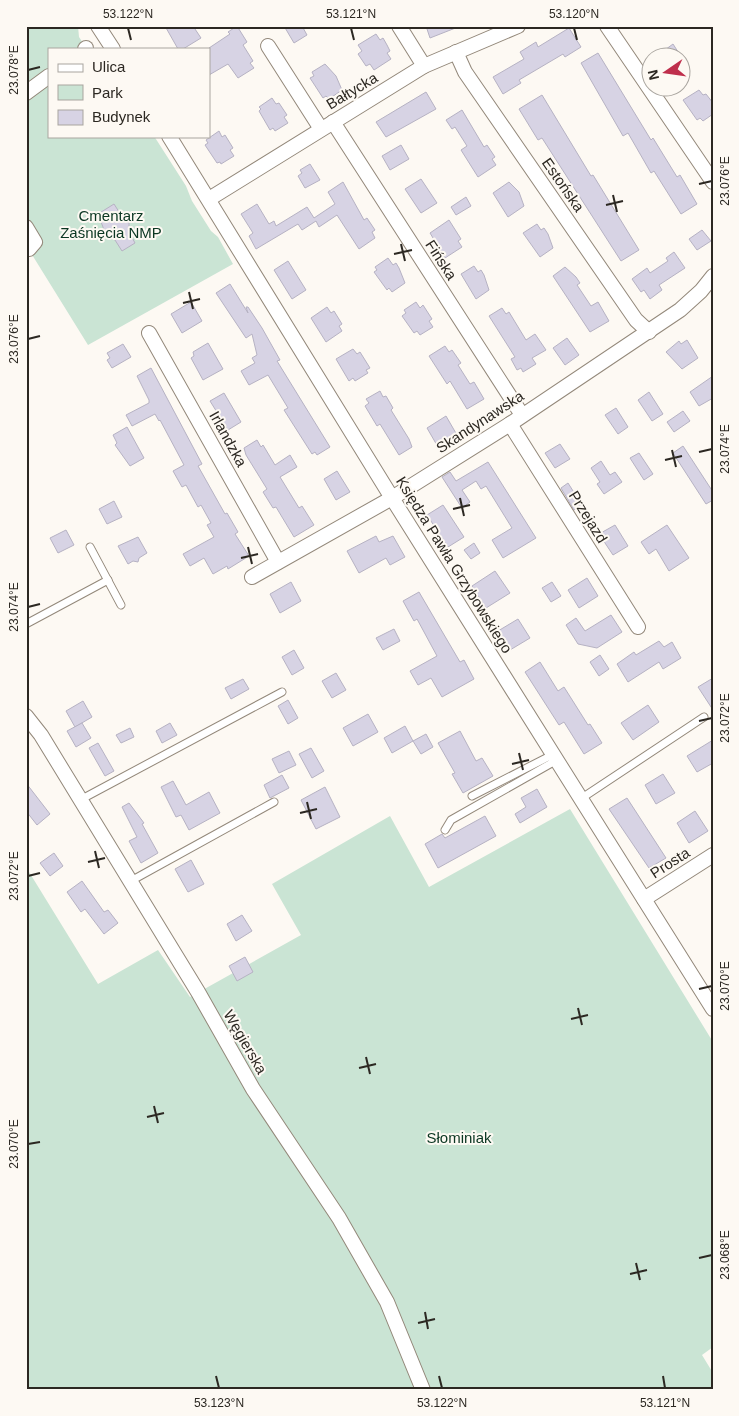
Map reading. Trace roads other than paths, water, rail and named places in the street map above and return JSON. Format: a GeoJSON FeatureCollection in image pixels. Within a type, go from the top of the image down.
{"type":"FeatureCollection","features":[{"type":"Feature","properties":{"kind":"street"},"geometry":{"type":"LineString","coordinates":[[98,26],[112,48]]}},
{"type":"Feature","properties":{"kind":"street"},"geometry":{"type":"LineString","coordinates":[[399,26],[424,66]]}},
{"type":"Feature","properties":{"kind":"street","name":"Bałtycka"},"geometry":{"type":"LineString","coordinates":[[209,199],[424,66],[518,26]]}},
{"type":"Feature","properties":{"kind":"street"},"geometry":{"type":"LineString","coordinates":[[607,26],[713,182]]}},
{"type":"Feature","properties":{"kind":"street","name":"Fińska"},"geometry":{"type":"LineString","coordinates":[[268,46],[327,126],[522,415]]}},
{"type":"Feature","properties":{"kind":"street","name":"Estońska"},"geometry":{"type":"LineString","coordinates":[[456,52],[470,80],[636,320],[649,332]]}},
{"type":"Feature","properties":{"kind":"street"},"geometry":{"type":"LineString","coordinates":[[26,93],[48,77]]}},
{"type":"Feature","properties":{"kind":"street","name":"Księdza Pawła Grzybowskiego"},"geometry":{"type":"LineString","coordinates":[[170,138],[392,498],[582,798],[713,1010]]}},
{"type":"Feature","properties":{"kind":"street"},"geometry":{"type":"LineString","coordinates":[[26,227],[35,242],[28,250]]}},
{"type":"Feature","properties":{"kind":"street","name":"Skandynawska"},"geometry":{"type":"LineString","coordinates":[[252,577],[392,498],[510,424],[649,332],[701,291],[713,276]]}},
{"type":"Feature","properties":{"kind":"street","name":"Irlandzka"},"geometry":{"type":"LineString","coordinates":[[149,333],[278,562]]}},
{"type":"Feature","properties":{"kind":"street","name":"Przejazd"},"geometry":{"type":"LineString","coordinates":[[510,424],[638,627]]}},
{"type":"Feature","properties":{"kind":"street","name":"Węgierska"},"geometry":{"type":"LineString","coordinates":[[26,716],[40,735],[198,992],[253,1088],[339,1218],[386,1302],[423,1390]]}},
{"type":"Feature","properties":{"kind":"street","name":"Prosta"},"geometry":{"type":"LineString","coordinates":[[644,899],[713,855]]}},
{"type":"Feature","properties":{"kind":"lane"},"geometry":{"type":"LineString","coordinates":[[90,546],[121,605]]}},
{"type":"Feature","properties":{"kind":"lane"},"geometry":{"type":"LineString","coordinates":[[26,624],[108,580]]}},
{"type":"Feature","properties":{"kind":"lane"},"geometry":{"type":"LineString","coordinates":[[80,800],[282,692]]}},
{"type":"Feature","properties":{"kind":"lane"},"geometry":{"type":"LineString","coordinates":[[582,798],[704,717]]}},
{"type":"Feature","properties":{"kind":"lane"},"geometry":{"type":"LineString","coordinates":[[472,796],[556,757]]}},
{"type":"Feature","properties":{"kind":"lane"},"geometry":{"type":"LineString","coordinates":[[445,830],[451,820],[556,757]]}},
{"type":"Feature","properties":{"kind":"lane"},"geometry":{"type":"LineString","coordinates":[[129,882],[274,802]]}},
{"type":"Feature","properties":{"kind":"park label","name":"Cmentarz Zaśnięcia NMP"},"geometry":{"type":"Point","coordinates":[111,224]}},
{"type":"Feature","properties":{"kind":"park label","name":"Słominiak"},"geometry":{"type":"Point","coordinates":[459,1138]}}]}
